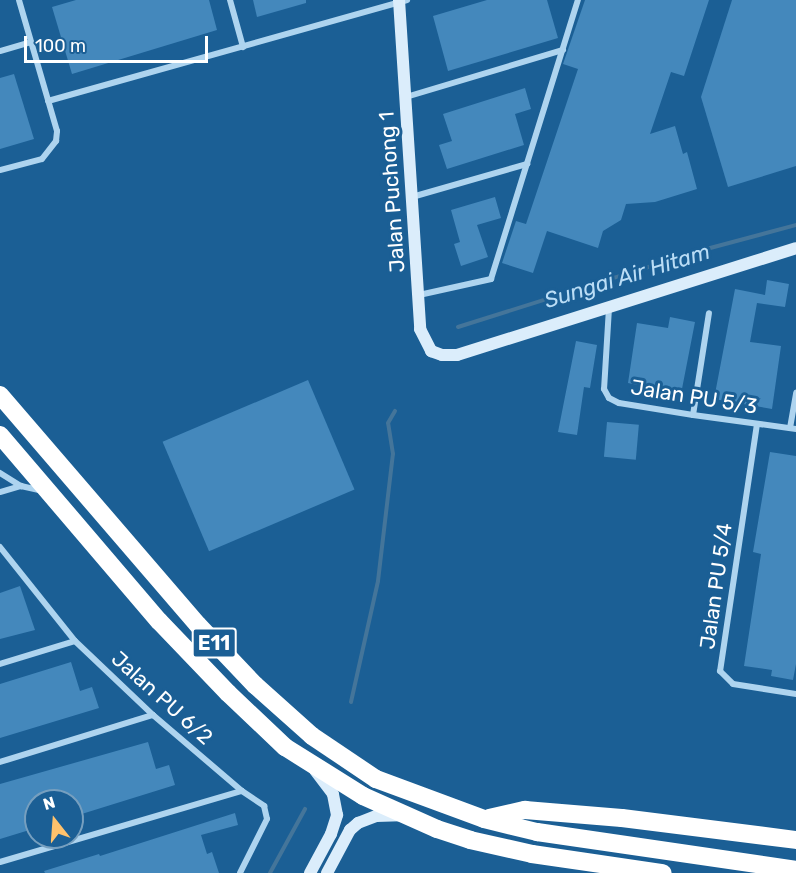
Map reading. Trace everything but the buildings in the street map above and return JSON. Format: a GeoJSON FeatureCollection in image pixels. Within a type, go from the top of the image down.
{"type":"FeatureCollection","features":[{"type":"Feature","properties":{"kind":"highway","name":"E11"},"geometry":{"type":"LineString","coordinates":[[0,396],[198,625],[255,685],[312,736],[376,779],[484,819],[537,832],[796,870]]}},
{"type":"Feature","properties":{"kind":"highway","name":"E11"},"geometry":{"type":"LineString","coordinates":[[0,435],[159,621],[228,693],[285,747],[363,796],[404,815],[470,840],[532,854],[663,873]]}},
{"type":"Feature","properties":{"kind":"highway"},"geometry":{"type":"LineString","coordinates":[[484,819],[525,810],[622,818],[796,840]]}},
{"type":"Feature","properties":{"kind":"highway"},"geometry":{"type":"LineString","coordinates":[[532,854],[583,873]]}},
{"type":"Feature","properties":{"kind":"street"},"geometry":{"type":"LineString","coordinates":[[0,170],[42,159],[56,141],[57,131],[19,0]]}},
{"type":"Feature","properties":{"kind":"street"},"geometry":{"type":"LineString","coordinates":[[230,0],[243,46]]}},
{"type":"Feature","properties":{"kind":"street"},"geometry":{"type":"LineString","coordinates":[[419,295],[491,279],[578,0]]}},
{"type":"Feature","properties":{"kind":"street"},"geometry":{"type":"LineString","coordinates":[[48,101],[402,1]]}},
{"type":"Feature","properties":{"kind":"street","name":"Jalan Puchong 1"},"geometry":{"type":"LineString","coordinates":[[402,1],[420,329],[423,341],[431,351],[442,355],[457,354],[609,305]]}},
{"type":"Feature","properties":{"kind":"street"},"geometry":{"type":"LineString","coordinates":[[0,51],[31,42]]}},
{"type":"Feature","properties":{"kind":"street"},"geometry":{"type":"LineString","coordinates":[[406,97],[563,50]]}},
{"type":"Feature","properties":{"kind":"street"},"geometry":{"type":"LineString","coordinates":[[412,197],[527,164]]}},
{"type":"Feature","properties":{"kind":"street"},"geometry":{"type":"LineString","coordinates":[[609,305],[796,248]]}},
{"type":"Feature","properties":{"kind":"street","name":"Jalan PU 5/3"},"geometry":{"type":"LineString","coordinates":[[609,305],[604,389],[609,398],[619,403],[793,429]]}},
{"type":"Feature","properties":{"kind":"street"},"geometry":{"type":"LineString","coordinates":[[693,415],[709,313]]}},
{"type":"Feature","properties":{"kind":"street"},"geometry":{"type":"LineString","coordinates":[[793,429],[796,393]]}},
{"type":"Feature","properties":{"kind":"street","name":"Jalan PU 5/4"},"geometry":{"type":"LineString","coordinates":[[757,424],[720,671],[733,684],[796,693]]}},
{"type":"Feature","properties":{"kind":"street"},"geometry":{"type":"LineString","coordinates":[[0,473],[21,486],[51,493]]}},
{"type":"Feature","properties":{"kind":"street"},"geometry":{"type":"LineString","coordinates":[[0,492],[21,486]]}},
{"type":"Feature","properties":{"kind":"street","name":"Jalan PU 6/2"},"geometry":{"type":"LineString","coordinates":[[0,547],[75,641],[153,714],[242,791],[264,806],[267,819],[240,873]]}},
{"type":"Feature","properties":{"kind":"street"},"geometry":{"type":"LineString","coordinates":[[0,664],[75,641]]}},
{"type":"Feature","properties":{"kind":"street"},"geometry":{"type":"LineString","coordinates":[[0,762],[153,714]]}},
{"type":"Feature","properties":{"kind":"street"},"geometry":{"type":"LineString","coordinates":[[309,762],[333,794],[337,815],[331,834],[310,873]]}},
{"type":"Feature","properties":{"kind":"street"},"geometry":{"type":"LineString","coordinates":[[0,862],[242,791]]}},
{"type":"Feature","properties":{"kind":"street"},"geometry":{"type":"LineString","coordinates":[[327,873],[350,830],[376,816],[404,815]]}},
{"type":"Feature","properties":{"kind":"waterway","name":"Sungai Air Hitam"},"geometry":{"type":"LineString","coordinates":[[458,327],[699,251],[796,225]]}},
{"type":"Feature","properties":{"kind":"waterway","name":"Sungai Air Hitam"},"geometry":{"type":"LineString","coordinates":[[351,702],[378,581],[393,454],[388,423],[395,411]]}},
{"type":"Feature","properties":{"kind":"waterway","name":"Sungai Air Hitam"},"geometry":{"type":"LineString","coordinates":[[270,873],[305,809]]}}]}
